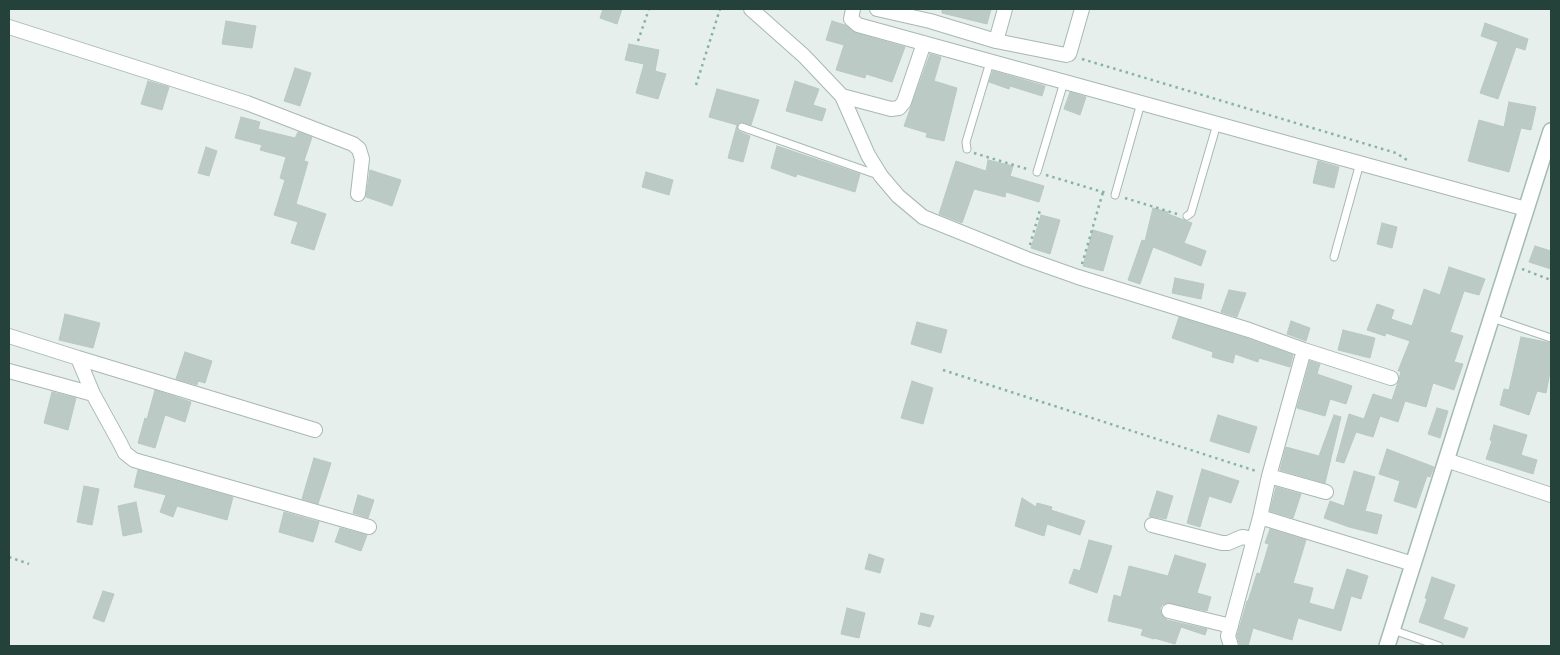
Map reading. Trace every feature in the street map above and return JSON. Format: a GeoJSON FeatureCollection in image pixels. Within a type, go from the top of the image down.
{"type":"FeatureCollection","features":[{"type":"Feature","properties":{"kind":"main road"},"geometry":{"type":"LineString","coordinates":[[1387,646],[1551,131]]}},
{"type":"Feature","properties":{"kind":"street"},"geometry":{"type":"LineString","coordinates":[[751,9],[804,56],[842,96],[868,155],[881,176],[898,196],[923,217],[1078,277],[1249,330],[1391,378]]}},
{"type":"Feature","properties":{"kind":"street"},"geometry":{"type":"LineString","coordinates":[[853,9],[851,19],[858,25],[1526,209]]}},
{"type":"Feature","properties":{"kind":"street"},"geometry":{"type":"LineString","coordinates":[[877,9],[932,15],[996,41],[1066,55],[1069,54],[1082,9]]}},
{"type":"Feature","properties":{"kind":"street"},"geometry":{"type":"LineString","coordinates":[[996,41],[1004,9]]}},
{"type":"Feature","properties":{"kind":"street"},"geometry":{"type":"LineString","coordinates":[[9,27],[247,103],[353,144],[359,149],[362,158],[358,194]]}},
{"type":"Feature","properties":{"kind":"street"},"geometry":{"type":"LineString","coordinates":[[842,96],[891,109],[899,108],[904,102],[924,43]]}},
{"type":"Feature","properties":{"kind":"street"},"geometry":{"type":"LineString","coordinates":[[9,336],[315,430]]}},
{"type":"Feature","properties":{"kind":"street"},"geometry":{"type":"LineString","coordinates":[[1231,646],[1228,636],[1304,350]]}},
{"type":"Feature","properties":{"kind":"street"},"geometry":{"type":"LineString","coordinates":[[78,358],[93,394],[125,453],[134,460],[370,527]]}},
{"type":"Feature","properties":{"kind":"street"},"geometry":{"type":"LineString","coordinates":[[9,371],[93,394]]}},
{"type":"Feature","properties":{"kind":"street"},"geometry":{"type":"LineString","coordinates":[[1446,460],[1551,495]]}},
{"type":"Feature","properties":{"kind":"street"},"geometry":{"type":"LineString","coordinates":[[1269,476],[1326,492]]}},
{"type":"Feature","properties":{"kind":"street"},"geometry":{"type":"LineString","coordinates":[[1260,517],[1413,564]]}},
{"type":"Feature","properties":{"kind":"street"},"geometry":{"type":"LineString","coordinates":[[1152,525],[1222,543],[1242,537],[1254,539]]}},
{"type":"Feature","properties":{"kind":"street"},"geometry":{"type":"LineString","coordinates":[[1169,611],[1231,626]]}},
{"type":"Feature","properties":{"kind":"lane"},"geometry":{"type":"LineString","coordinates":[[967,149],[966,142],[990,62]]}},
{"type":"Feature","properties":{"kind":"lane"},"geometry":{"type":"LineString","coordinates":[[1037,172],[1064,82]]}},
{"type":"Feature","properties":{"kind":"lane"},"geometry":{"type":"LineString","coordinates":[[1115,196],[1141,103]]}},
{"type":"Feature","properties":{"kind":"lane"},"geometry":{"type":"LineString","coordinates":[[1187,216],[1191,213],[1217,124]]}},
{"type":"Feature","properties":{"kind":"lane"},"geometry":{"type":"LineString","coordinates":[[742,127],[881,176]]}},
{"type":"Feature","properties":{"kind":"lane"},"geometry":{"type":"LineString","coordinates":[[1334,257],[1360,163]]}},
{"type":"Feature","properties":{"kind":"lane"},"geometry":{"type":"LineString","coordinates":[[1492,318],[1551,338]]}},
{"type":"Feature","properties":{"kind":"lane"},"geometry":{"type":"LineString","coordinates":[[1393,630],[1440,646]]}},
{"type":"Feature","properties":{"kind":"path"},"geometry":{"type":"LineString","coordinates":[[638,42],[648,9]]}},
{"type":"Feature","properties":{"kind":"path"},"geometry":{"type":"LineString","coordinates":[[696,85],[720,9]]}},
{"type":"Feature","properties":{"kind":"path"},"geometry":{"type":"LineString","coordinates":[[1066,55],[1396,153],[1412,164]]}},
{"type":"Feature","properties":{"kind":"path"},"geometry":{"type":"LineString","coordinates":[[967,149],[973,153],[1187,216]]}},
{"type":"Feature","properties":{"kind":"path"},"geometry":{"type":"LineString","coordinates":[[1078,277],[1103,192]]}},
{"type":"Feature","properties":{"kind":"path"},"geometry":{"type":"LineString","coordinates":[[1026,258],[1040,210]]}},
{"type":"Feature","properties":{"kind":"path"},"geometry":{"type":"LineString","coordinates":[[1509,264],[1551,280]]}},
{"type":"Feature","properties":{"kind":"path"},"geometry":{"type":"LineString","coordinates":[[943,370],[1269,476]]}},
{"type":"Feature","properties":{"kind":"path"},"geometry":{"type":"LineString","coordinates":[[9,557],[29,564]]}},
{"type":"Feature","properties":{"kind":"building"},"geometry":{"type":"Polygon","coordinates":[[[603,9],[622,9],[617,24],[600,18],[603,9]]]}},
{"type":"Feature","properties":{"kind":"building"},"geometry":{"type":"Polygon","coordinates":[[[942,9],[991,9],[987,24],[942,13],[942,9]]]}},
{"type":"Feature","properties":{"kind":"building"},"geometry":{"type":"Polygon","coordinates":[[[226,21],[256,26],[252,48],[222,44],[226,21]]]}},
{"type":"Feature","properties":{"kind":"building"},"geometry":{"type":"Polygon","coordinates":[[[832,21],[845,25],[856,33],[905,47],[892,82],[866,74],[865,78],[836,70],[844,45],[826,40],[832,21]]]}},
{"type":"Feature","properties":{"kind":"building"},"geometry":{"type":"Polygon","coordinates":[[[1485,23],[1528,39],[1525,50],[1516,47],[1498,99],[1480,93],[1498,42],[1481,36],[1485,23]]]}},
{"type":"Feature","properties":{"kind":"building"},"geometry":{"type":"Polygon","coordinates":[[[629,44],[659,50],[655,71],[666,74],[658,99],[636,93],[644,64],[625,60],[629,44]]]}},
{"type":"Feature","properties":{"kind":"building"},"geometry":{"type":"Polygon","coordinates":[[[930,54],[941,57],[934,81],[957,88],[944,141],[926,137],[927,133],[904,126],[930,54]]]}},
{"type":"Feature","properties":{"kind":"building"},"geometry":{"type":"Polygon","coordinates":[[[295,68],[311,73],[300,106],[284,101],[295,68]]]}},
{"type":"Feature","properties":{"kind":"building"},"geometry":{"type":"Polygon","coordinates":[[[993,71],[1045,86],[1042,96],[1010,86],[1009,89],[989,82],[993,71]]]}},
{"type":"Feature","properties":{"kind":"building"},"geometry":{"type":"Polygon","coordinates":[[[148,81],[169,87],[162,110],[141,104],[148,81]]]}},
{"type":"Feature","properties":{"kind":"building"},"geometry":{"type":"Polygon","coordinates":[[[795,81],[819,89],[813,105],[826,109],[822,121],[786,111],[795,81]]]}},
{"type":"Feature","properties":{"kind":"building"},"geometry":{"type":"Polygon","coordinates":[[[717,89],[759,100],[751,125],[742,122],[737,126],[738,131],[750,136],[743,162],[728,158],[737,125],[709,117],[717,89]]]}},
{"type":"Feature","properties":{"kind":"building"},"geometry":{"type":"Polygon","coordinates":[[[1070,92],[1086,97],[1080,115],[1064,109],[1070,92]]]}},
{"type":"Feature","properties":{"kind":"building"},"geometry":{"type":"Polygon","coordinates":[[[1509,102],[1536,107],[1531,130],[1521,128],[1509,172],[1468,161],[1479,120],[1504,127],[1509,102]]]}},
{"type":"Feature","properties":{"kind":"building"},"geometry":{"type":"Polygon","coordinates":[[[241,117],[260,122],[258,129],[295,138],[298,132],[312,137],[304,161],[308,162],[296,204],[326,214],[314,250],[291,243],[298,222],[274,215],[285,180],[280,178],[286,157],[260,150],[262,145],[235,138],[241,117]]]}},
{"type":"Feature","properties":{"kind":"building"},"geometry":{"type":"Polygon","coordinates":[[[777,146],[860,174],[855,192],[797,174],[796,177],[771,168],[777,146]]]}},
{"type":"Feature","properties":{"kind":"building"},"geometry":{"type":"Polygon","coordinates":[[[206,147],[217,151],[209,176],[198,173],[206,147]]]}},
{"type":"Feature","properties":{"kind":"building"},"geometry":{"type":"Polygon","coordinates":[[[988,160],[1013,166],[1010,176],[1044,186],[1039,202],[1006,192],[1005,197],[974,189],[962,223],[939,214],[956,161],[986,171],[988,160]]]}},
{"type":"Feature","properties":{"kind":"building"},"geometry":{"type":"Polygon","coordinates":[[[1318,161],[1339,167],[1334,188],[1313,183],[1318,161]]]}},
{"type":"Feature","properties":{"kind":"building"},"geometry":{"type":"Polygon","coordinates":[[[370,170],[401,180],[392,206],[366,197],[370,170]]]}},
{"type":"Feature","properties":{"kind":"building"},"geometry":{"type":"Polygon","coordinates":[[[646,172],[673,180],[669,195],[642,187],[646,172]]]}},
{"type":"Feature","properties":{"kind":"building"},"geometry":{"type":"Polygon","coordinates":[[[1153,208],[1168,212],[1168,214],[1192,223],[1184,243],[1206,251],[1201,266],[1153,247],[1140,284],[1128,280],[1142,240],[1145,241],[1153,208]]]}},
{"type":"Feature","properties":{"kind":"building"},"geometry":{"type":"Polygon","coordinates":[[[1041,215],[1060,220],[1050,254],[1031,248],[1041,215]]]}},
{"type":"Feature","properties":{"kind":"building"},"geometry":{"type":"Polygon","coordinates":[[[1382,223],[1397,227],[1392,248],[1377,244],[1382,223]]]}},
{"type":"Feature","properties":{"kind":"building"},"geometry":{"type":"Polygon","coordinates":[[[1093,230],[1113,236],[1103,271],[1083,266],[1093,230]]]}},
{"type":"Feature","properties":{"kind":"building"},"geometry":{"type":"Polygon","coordinates":[[[1535,246],[1551,251],[1551,269],[1529,262],[1535,246]]]}},
{"type":"Feature","properties":{"kind":"building"},"geometry":{"type":"Polygon","coordinates":[[[1449,267],[1485,279],[1479,295],[1464,291],[1450,332],[1463,336],[1454,362],[1463,364],[1454,390],[1433,383],[1426,407],[1405,401],[1398,422],[1380,416],[1373,437],[1356,432],[1344,463],[1336,461],[1349,414],[1364,419],[1373,394],[1392,400],[1401,371],[1398,371],[1410,341],[1386,333],[1385,336],[1367,330],[1377,304],[1394,310],[1391,319],[1412,326],[1424,289],[1440,295],[1449,267]]]}},
{"type":"Feature","properties":{"kind":"building"},"geometry":{"type":"Polygon","coordinates":[[[1175,278],[1204,284],[1201,299],[1172,293],[1175,278]]]}},
{"type":"Feature","properties":{"kind":"building"},"geometry":{"type":"Polygon","coordinates":[[[1229,290],[1246,293],[1237,317],[1221,312],[1229,290]]]}},
{"type":"Feature","properties":{"kind":"building"},"geometry":{"type":"Polygon","coordinates":[[[65,314],[100,323],[93,348],[59,340],[65,314]]]}},
{"type":"Feature","properties":{"kind":"building"},"geometry":{"type":"Polygon","coordinates":[[[1179,317],[1293,355],[1290,367],[1259,358],[1258,362],[1235,354],[1233,363],[1212,357],[1213,352],[1172,338],[1179,317]]]}},
{"type":"Feature","properties":{"kind":"building"},"geometry":{"type":"Polygon","coordinates":[[[1291,321],[1310,328],[1306,341],[1287,334],[1291,321]]]}},
{"type":"Feature","properties":{"kind":"building"},"geometry":{"type":"Polygon","coordinates":[[[917,322],[947,330],[941,353],[911,344],[917,322]]]}},
{"type":"Feature","properties":{"kind":"building"},"geometry":{"type":"Polygon","coordinates":[[[1343,330],[1375,338],[1370,358],[1338,350],[1343,330]]]}},
{"type":"Feature","properties":{"kind":"building"},"geometry":{"type":"Polygon","coordinates":[[[1521,337],[1551,343],[1551,367],[1546,393],[1537,391],[1529,415],[1500,405],[1504,389],[1509,390],[1521,337]]]}},
{"type":"Feature","properties":{"kind":"building"},"geometry":{"type":"Polygon","coordinates":[[[185,352],[212,361],[205,383],[198,381],[197,385],[176,379],[185,352]]]}},
{"type":"Feature","properties":{"kind":"building"},"geometry":{"type":"Polygon","coordinates":[[[1310,361],[1320,364],[1317,374],[1352,386],[1346,404],[1330,399],[1325,416],[1297,408],[1310,361]]]}},
{"type":"Feature","properties":{"kind":"building"},"geometry":{"type":"Polygon","coordinates":[[[912,381],[933,388],[923,424],[901,418],[912,381]]]}},
{"type":"Feature","properties":{"kind":"building"},"geometry":{"type":"Polygon","coordinates":[[[155,390],[191,402],[185,422],[165,415],[155,448],[138,443],[155,390]]]}},
{"type":"Feature","properties":{"kind":"building"},"geometry":{"type":"Polygon","coordinates":[[[52,392],[76,398],[68,430],[44,423],[52,392]]]}},
{"type":"Feature","properties":{"kind":"building"},"geometry":{"type":"Polygon","coordinates":[[[1437,408],[1448,411],[1440,438],[1428,434],[1437,408]]]}},
{"type":"Feature","properties":{"kind":"building"},"geometry":{"type":"Polygon","coordinates":[[[1218,415],[1257,427],[1249,453],[1210,441],[1218,415]]]}},
{"type":"Feature","properties":{"kind":"building"},"geometry":{"type":"Polygon","coordinates":[[[1334,415],[1341,417],[1325,483],[1280,470],[1286,447],[1319,456],[1334,415]]]}},
{"type":"Feature","properties":{"kind":"building"},"geometry":{"type":"Polygon","coordinates":[[[1494,425],[1527,435],[1521,455],[1537,460],[1533,474],[1486,459],[1492,441],[1490,440],[1494,425]]]}},
{"type":"Feature","properties":{"kind":"building"},"geometry":{"type":"Polygon","coordinates":[[[1387,449],[1434,467],[1430,477],[1427,476],[1416,508],[1394,501],[1400,481],[1379,474],[1387,449]]]}},
{"type":"Feature","properties":{"kind":"building"},"geometry":{"type":"Polygon","coordinates":[[[314,458],[331,463],[318,504],[302,499],[314,458]]]}},
{"type":"Feature","properties":{"kind":"building"},"geometry":{"type":"Polygon","coordinates":[[[1202,469],[1239,481],[1231,503],[1209,496],[1200,527],[1187,523],[1202,469]]]}},
{"type":"Feature","properties":{"kind":"building"},"geometry":{"type":"Polygon","coordinates":[[[138,470],[233,497],[227,520],[177,506],[173,517],[160,512],[166,495],[134,487],[138,470]]]}},
{"type":"Feature","properties":{"kind":"building"},"geometry":{"type":"Polygon","coordinates":[[[1354,471],[1375,477],[1365,511],[1382,515],[1377,534],[1324,518],[1330,501],[1344,506],[1354,471]]]}},
{"type":"Feature","properties":{"kind":"building"},"geometry":{"type":"Polygon","coordinates":[[[84,486],[99,489],[92,525],[77,522],[84,486]]]}},
{"type":"Feature","properties":{"kind":"building"},"geometry":{"type":"Polygon","coordinates":[[[1276,487],[1301,494],[1293,518],[1270,511],[1276,487]]]}},
{"type":"Feature","properties":{"kind":"building"},"geometry":{"type":"Polygon","coordinates":[[[1157,491],[1173,496],[1166,519],[1149,516],[1157,491]]]}},
{"type":"Feature","properties":{"kind":"building"},"geometry":{"type":"Polygon","coordinates":[[[358,495],[374,500],[368,518],[353,513],[358,495]]]}},
{"type":"Feature","properties":{"kind":"building"},"geometry":{"type":"Polygon","coordinates":[[[1022,498],[1036,507],[1037,503],[1052,507],[1051,510],[1085,521],[1080,535],[1047,524],[1044,536],[1015,526],[1022,498]]]}},
{"type":"Feature","properties":{"kind":"building"},"geometry":{"type":"Polygon","coordinates":[[[136,502],[142,532],[123,536],[118,506],[136,502]]]}},
{"type":"Feature","properties":{"kind":"building"},"geometry":{"type":"Polygon","coordinates":[[[284,512],[319,522],[313,542],[279,532],[284,512]]]}},
{"type":"Feature","properties":{"kind":"building"},"geometry":{"type":"Polygon","coordinates":[[[340,528],[367,535],[361,551],[335,542],[340,528]]]}},
{"type":"Feature","properties":{"kind":"building"},"geometry":{"type":"Polygon","coordinates":[[[1270,529],[1306,540],[1293,583],[1313,588],[1309,603],[1334,610],[1347,569],[1368,576],[1361,599],[1351,596],[1341,631],[1298,618],[1292,640],[1253,628],[1248,646],[1240,646],[1237,636],[1257,573],[1260,574],[1269,544],[1265,543],[1270,529]]]}},
{"type":"Feature","properties":{"kind":"building"},"geometry":{"type":"Polygon","coordinates":[[[1089,540],[1112,546],[1097,593],[1069,583],[1074,569],[1080,571],[1089,540]]]}},
{"type":"Feature","properties":{"kind":"building"},"geometry":{"type":"Polygon","coordinates":[[[869,554],[884,559],[880,573],[865,569],[869,554]]]}},
{"type":"Feature","properties":{"kind":"building"},"geometry":{"type":"Polygon","coordinates":[[[1175,555],[1206,564],[1197,593],[1211,597],[1207,611],[1167,603],[1162,605],[1160,609],[1161,614],[1167,620],[1207,629],[1205,635],[1181,627],[1175,644],[1141,635],[1143,629],[1108,621],[1114,595],[1121,597],[1129,566],[1168,576],[1175,555]]]}},
{"type":"Feature","properties":{"kind":"building"},"geometry":{"type":"Polygon","coordinates":[[[1432,577],[1455,585],[1443,619],[1468,628],[1464,638],[1419,622],[1432,577]]]}},
{"type":"Feature","properties":{"kind":"building"},"geometry":{"type":"Polygon","coordinates":[[[103,591],[114,594],[104,622],[93,618],[103,591]]]}},
{"type":"Feature","properties":{"kind":"building"},"geometry":{"type":"Polygon","coordinates":[[[847,608],[865,613],[859,638],[841,634],[847,608]]]}},
{"type":"Feature","properties":{"kind":"building"},"geometry":{"type":"Polygon","coordinates":[[[921,613],[934,616],[930,627],[918,624],[921,613]]]}}]}
